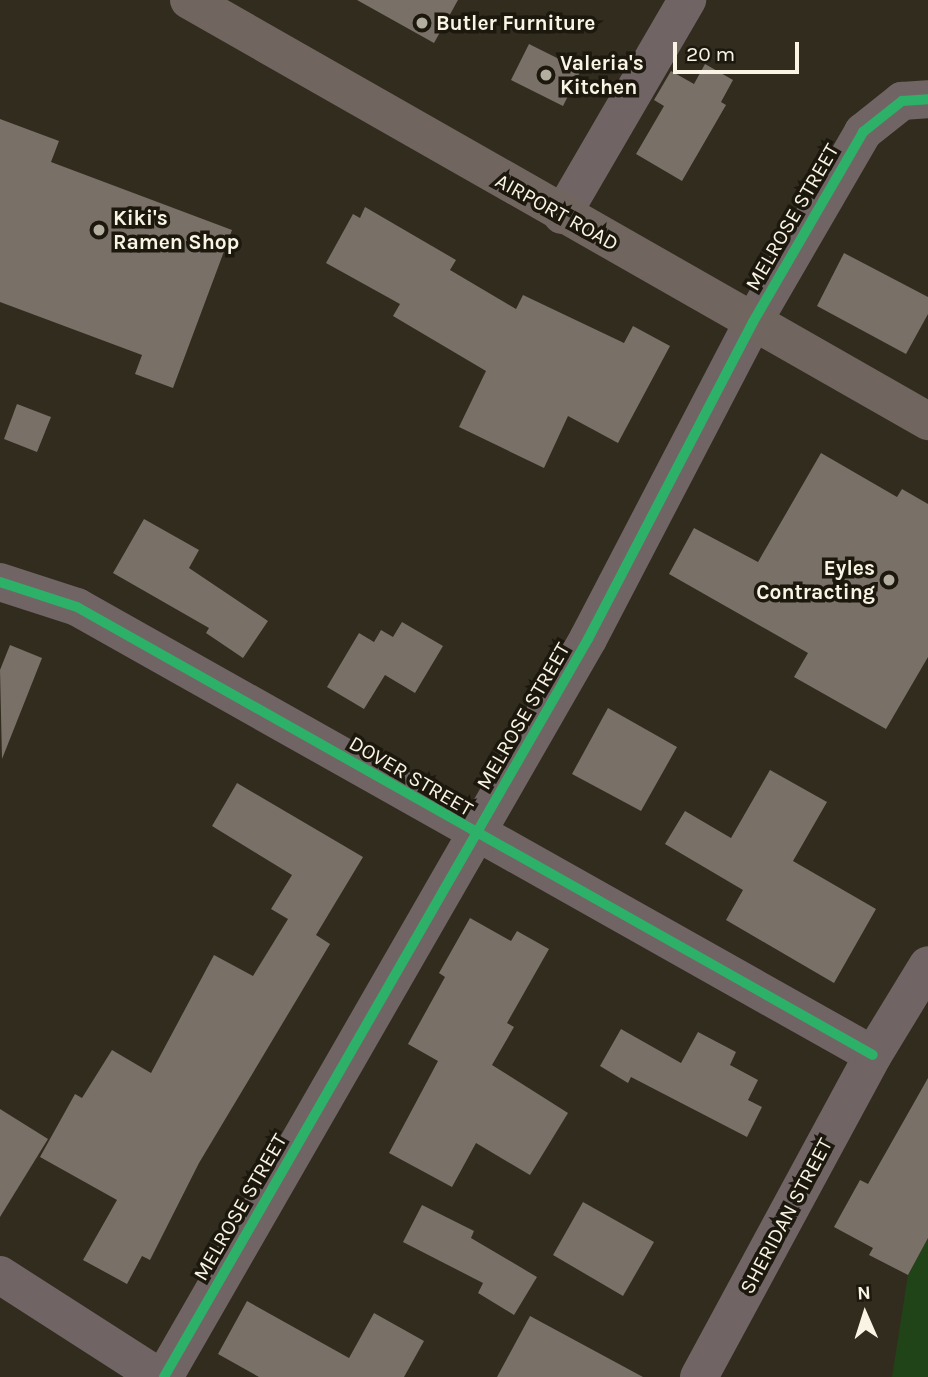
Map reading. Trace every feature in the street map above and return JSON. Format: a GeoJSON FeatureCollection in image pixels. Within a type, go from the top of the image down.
{"type":"FeatureCollection","features":[{"type":"Feature","properties":{"kind":"main road","name":"AIRPORT ROAD"},"geometry":{"type":"LineString","coordinates":[[189,0],[562,215],[928,421]]}},
{"type":"Feature","properties":{"kind":"street"},"geometry":{"type":"LineString","coordinates":[[562,215],[687,0]]}},
{"type":"Feature","properties":{"kind":"street","name":"MELROSE STREET"},"geometry":{"type":"LineString","coordinates":[[162,1377],[588,639],[753,322],[863,132],[902,101],[928,99]]}},
{"type":"Feature","properties":{"kind":"street","name":"DOVER STREET"},"geometry":{"type":"LineString","coordinates":[[0,582],[77,607],[477,835],[873,1055]]}},
{"type":"Feature","properties":{"kind":"street","name":"SHERIDAN STREET"},"geometry":{"type":"LineString","coordinates":[[699,1377],[873,1055],[928,965]]}},
{"type":"Feature","properties":{"kind":"street"},"geometry":{"type":"LineString","coordinates":[[0,1275],[162,1377]]}},
{"type":"Feature","properties":{"kind":"green space"},"geometry":{"type":"Polygon","coordinates":[[[928,1238],[928,1377],[892,1377],[908,1275],[928,1238]]]}},
{"type":"Feature","properties":{"kind":"building","name":"Butler Furniture"},"geometry":{"type":"Polygon","coordinates":[[[357,0],[458,0],[434,43],[357,0]]]}},
{"type":"Feature","properties":{"kind":"building","name":"Valeria's Kitchen"},"geometry":{"type":"Polygon","coordinates":[[[529,44],[581,70],[563,106],[511,80],[529,44]]]}},
{"type":"Feature","properties":{"kind":"building"},"geometry":{"type":"Polygon","coordinates":[[[705,64],[733,80],[721,102],[726,105],[682,181],[636,154],[664,106],[654,100],[671,71],[694,84],[705,64]]]}},
{"type":"Feature","properties":{"kind":"building"},"geometry":{"type":"Polygon","coordinates":[[[0,119],[59,141],[51,162],[232,230],[173,388],[135,374],[142,355],[0,302],[0,119]]]}},
{"type":"Feature","properties":{"kind":"building"},"geometry":{"type":"Polygon","coordinates":[[[365,207],[456,260],[450,270],[516,309],[523,295],[624,343],[633,326],[670,346],[618,443],[568,416],[544,468],[459,427],[486,371],[393,316],[400,304],[326,263],[353,214],[360,218],[365,207]]]}},
{"type":"Feature","properties":{"kind":"building"},"geometry":{"type":"Polygon","coordinates":[[[844,253],[928,297],[928,314],[906,354],[817,306],[844,253]]]}},
{"type":"Feature","properties":{"kind":"building"},"geometry":{"type":"Polygon","coordinates":[[[17,404],[51,417],[37,452],[4,439],[17,404]]]}},
{"type":"Feature","properties":{"kind":"building"},"geometry":{"type":"Polygon","coordinates":[[[821,453],[897,497],[902,489],[928,504],[928,657],[886,729],[794,677],[808,653],[669,574],[694,528],[758,562],[821,453]]]}},
{"type":"Feature","properties":{"kind":"building"},"geometry":{"type":"Polygon","coordinates":[[[144,519],[199,550],[189,568],[268,621],[243,658],[206,633],[209,628],[113,573],[144,519]]]}},
{"type":"Feature","properties":{"kind":"building"},"geometry":{"type":"Polygon","coordinates":[[[402,622],[443,646],[415,693],[385,675],[364,709],[327,687],[359,633],[374,642],[381,630],[393,637],[402,622]]]}},
{"type":"Feature","properties":{"kind":"building"},"geometry":{"type":"Polygon","coordinates":[[[10,645],[42,658],[2,759],[0,670],[10,645]]]}},
{"type":"Feature","properties":{"kind":"building"},"geometry":{"type":"Polygon","coordinates":[[[608,708],[677,747],[641,811],[572,774],[608,708]]]}},
{"type":"Feature","properties":{"kind":"building"},"geometry":{"type":"Polygon","coordinates":[[[770,770],[827,802],[793,861],[876,909],[834,983],[726,920],[743,890],[665,844],[685,811],[731,838],[770,770]]]}},
{"type":"Feature","properties":{"kind":"building"},"geometry":{"type":"Polygon","coordinates":[[[237,783],[363,857],[316,935],[330,944],[199,1163],[150,1260],[142,1256],[127,1284],[83,1260],[117,1200],[40,1157],[75,1094],[82,1098],[112,1050],[151,1073],[214,955],[253,976],[288,919],[271,909],[292,875],[212,826],[237,783]]]}},
{"type":"Feature","properties":{"kind":"building"},"geometry":{"type":"Polygon","coordinates":[[[470,918],[511,941],[517,931],[549,949],[507,1023],[514,1027],[492,1065],[568,1113],[530,1175],[476,1143],[452,1187],[389,1153],[438,1061],[408,1044],[445,977],[439,973],[470,918]]]}},
{"type":"Feature","properties":{"kind":"building"},"geometry":{"type":"Polygon","coordinates":[[[621,1029],[681,1063],[698,1032],[736,1052],[730,1065],[758,1080],[748,1100],[762,1107],[747,1137],[631,1077],[628,1083],[600,1066],[621,1029]]]}},
{"type":"Feature","properties":{"kind":"building"},"geometry":{"type":"Polygon","coordinates":[[[928,1078],[928,1238],[908,1275],[869,1255],[873,1248],[834,1227],[860,1180],[868,1184],[928,1078]]]}},
{"type":"Feature","properties":{"kind":"building"},"geometry":{"type":"Polygon","coordinates":[[[0,1109],[48,1139],[0,1217],[0,1109]]]}},
{"type":"Feature","properties":{"kind":"building"},"geometry":{"type":"Polygon","coordinates":[[[583,1202],[654,1242],[623,1296],[553,1255],[583,1202]]]}},
{"type":"Feature","properties":{"kind":"building"},"geometry":{"type":"Polygon","coordinates":[[[422,1205],[474,1231],[471,1238],[537,1277],[514,1315],[478,1293],[483,1283],[403,1242],[422,1205]]]}},
{"type":"Feature","properties":{"kind":"building"},"geometry":{"type":"Polygon","coordinates":[[[247,1301],[349,1358],[374,1313],[424,1341],[404,1377],[259,1377],[218,1354],[247,1301]]]}},
{"type":"Feature","properties":{"kind":"building"},"geometry":{"type":"Polygon","coordinates":[[[530,1316],[643,1377],[497,1377],[530,1316]]]}},
{"type":"Feature","properties":{"kind":"cycle path"},"geometry":{"type":"LineString","coordinates":[[164,1377],[588,639],[753,322],[863,132],[902,101],[928,99]]}},
{"type":"Feature","properties":{"kind":"cycle path"},"geometry":{"type":"LineString","coordinates":[[0,582],[77,607],[873,1055]]}},
{"type":"Feature","properties":{"kind":"place","name":"Butler Furniture"},"geometry":{"type":"Point","coordinates":[422,23]}},
{"type":"Feature","properties":{"kind":"place","name":"Valeria's Kitchen"},"geometry":{"type":"Point","coordinates":[546,75]}},
{"type":"Feature","properties":{"kind":"place","name":"Kiki's Ramen Shop"},"geometry":{"type":"Point","coordinates":[99,230]}},
{"type":"Feature","properties":{"kind":"place","name":"Eyles Contracting"},"geometry":{"type":"Point","coordinates":[889,580]}}]}
